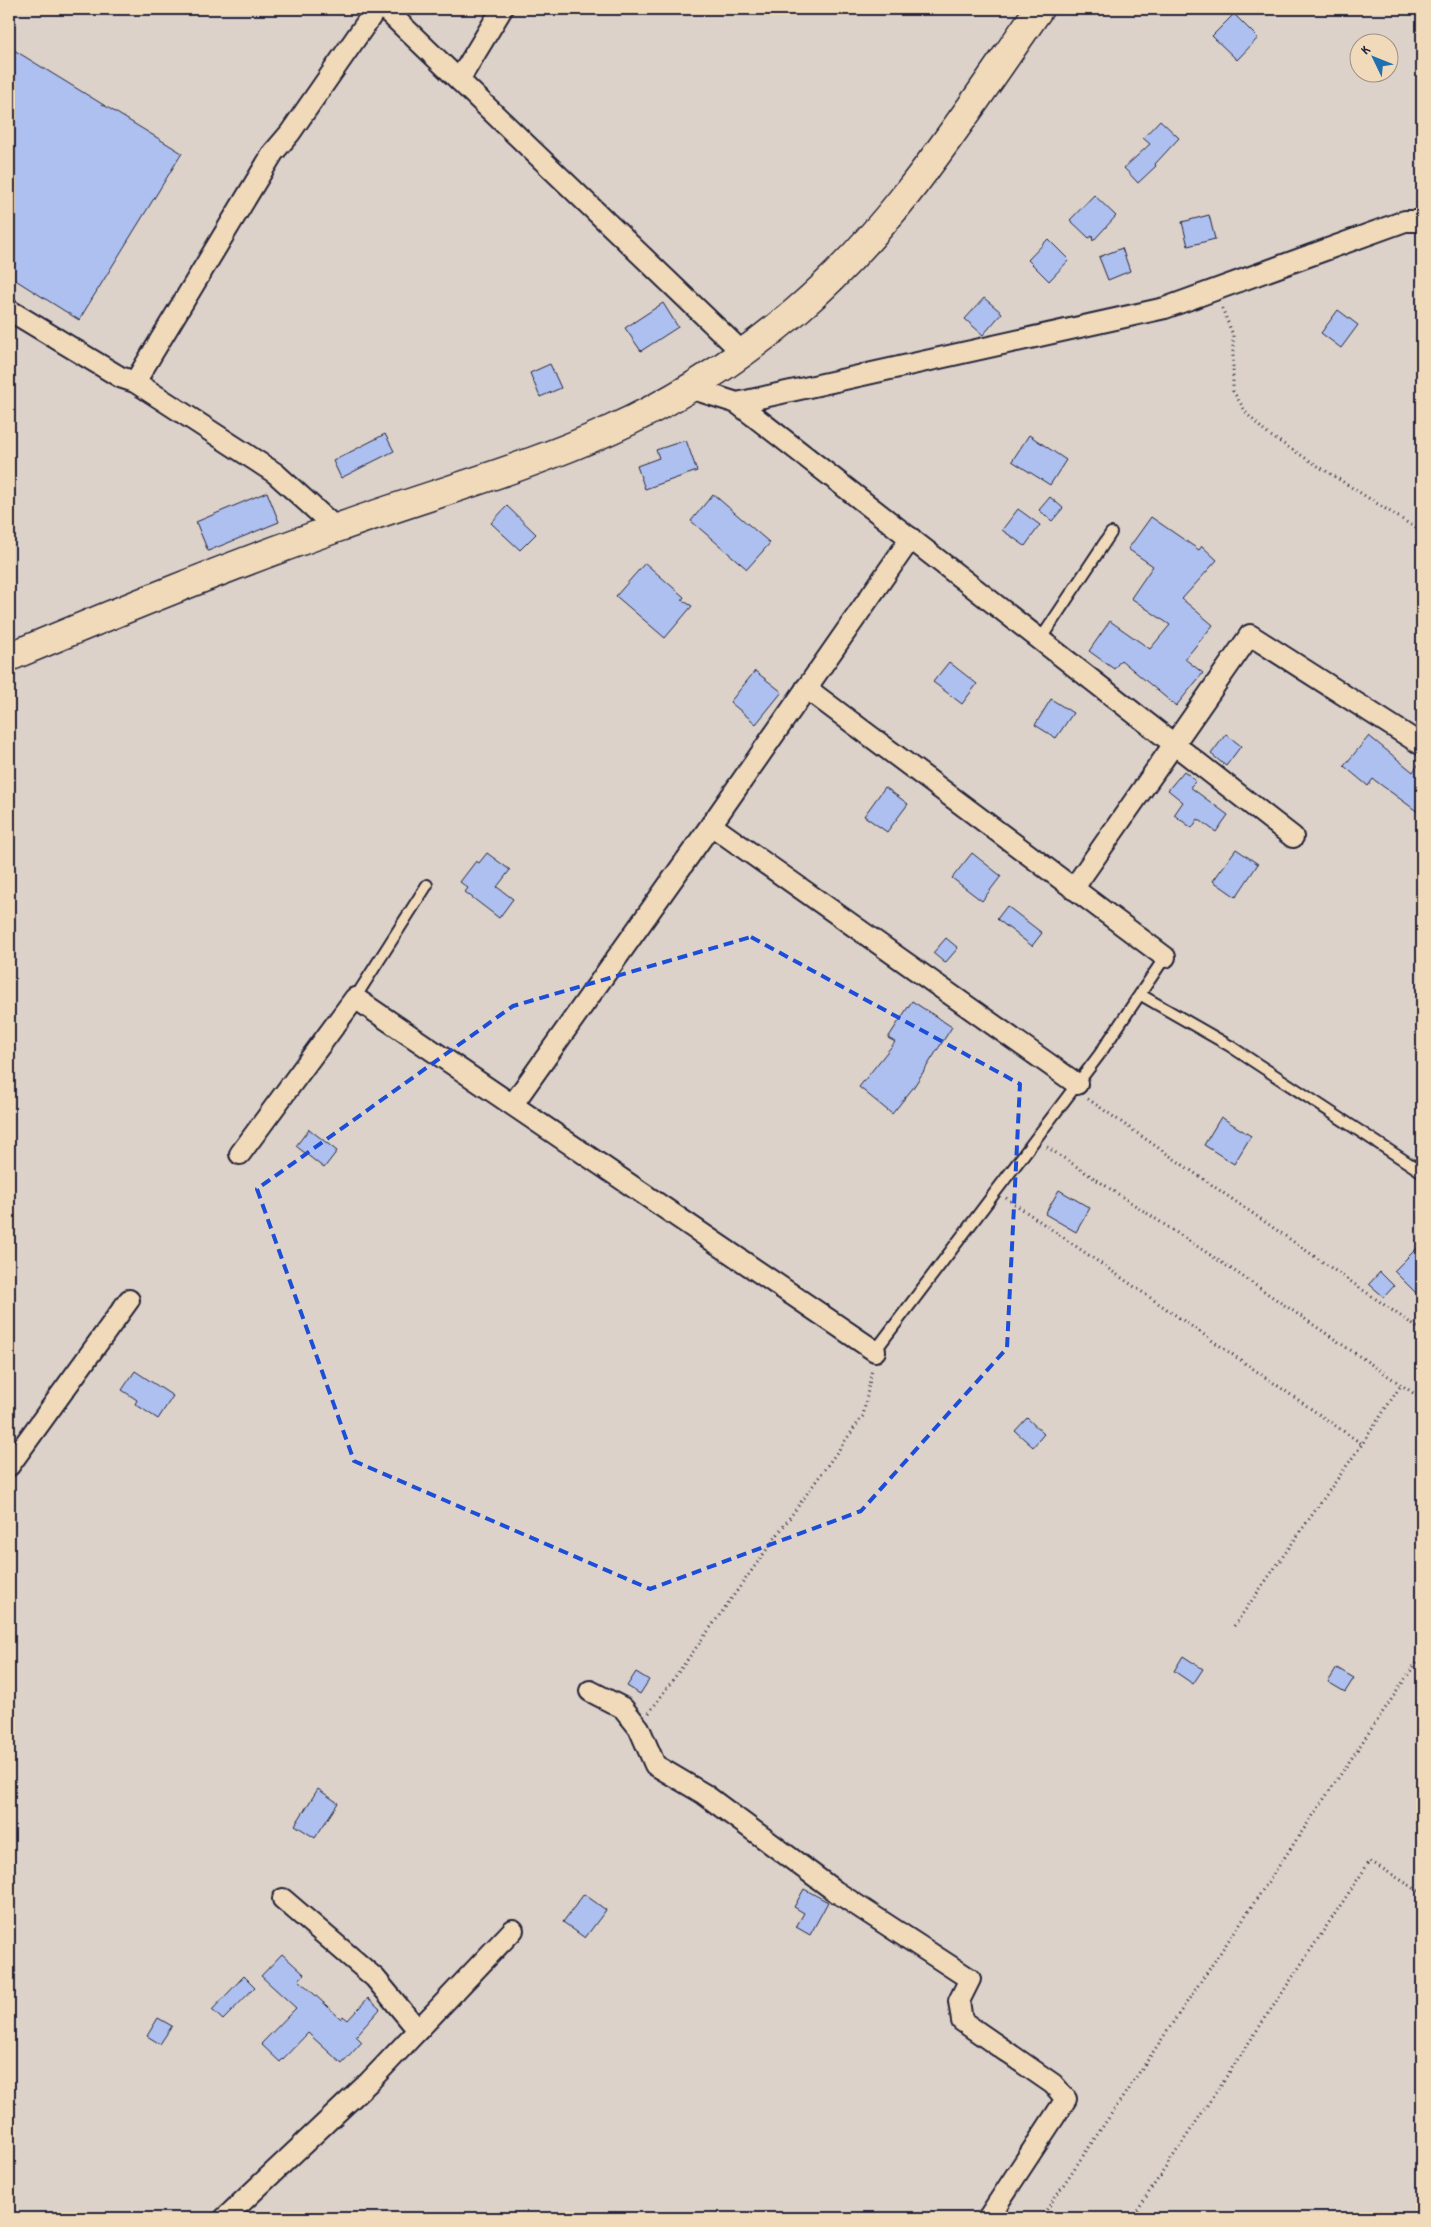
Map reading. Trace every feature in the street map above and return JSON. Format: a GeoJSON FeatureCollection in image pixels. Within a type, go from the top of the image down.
{"type":"FeatureCollection","features":[{"type":"Feature","properties":{"kind":"main road"},"geometry":{"type":"LineString","coordinates":[[9,657],[135,605],[336,528],[553,454],[611,430],[690,388],[743,353],[796,311],[832,278],[887,218],[926,168],[1035,10]]}},
{"type":"Feature","properties":{"kind":"street"},"geometry":{"type":"LineString","coordinates":[[135,382],[273,153],[290,133],[376,9]]}},
{"type":"Feature","properties":{"kind":"street"},"geometry":{"type":"LineString","coordinates":[[385,9],[743,353]]}},
{"type":"Feature","properties":{"kind":"street"},"geometry":{"type":"LineString","coordinates":[[459,80],[502,9]]}},
{"type":"Feature","properties":{"kind":"street"},"geometry":{"type":"LineString","coordinates":[[736,402],[1165,308],[1406,221],[1422,221]]}},
{"type":"Feature","properties":{"kind":"street"},"geometry":{"type":"LineString","coordinates":[[9,310],[120,377],[135,382],[275,473],[336,528]]}},
{"type":"Feature","properties":{"kind":"street"},"geometry":{"type":"LineString","coordinates":[[690,388],[736,402],[1293,838]]}},
{"type":"Feature","properties":{"kind":"street"},"geometry":{"type":"LineString","coordinates":[[513,1104],[911,538]]}},
{"type":"Feature","properties":{"kind":"street"},"geometry":{"type":"LineString","coordinates":[[1073,889],[1172,743],[1250,635],[1422,744]]}},
{"type":"Feature","properties":{"kind":"street"},"geometry":{"type":"LineString","coordinates":[[806,688],[1165,958]]}},
{"type":"Feature","properties":{"kind":"street"},"geometry":{"type":"LineString","coordinates":[[711,825],[1075,1086]]}},
{"type":"Feature","properties":{"kind":"street"},"geometry":{"type":"LineString","coordinates":[[240,1154],[355,998],[875,1351]]}},
{"type":"Feature","properties":{"kind":"street"},"geometry":{"type":"LineString","coordinates":[[9,1466],[129,1300]]}},
{"type":"Feature","properties":{"kind":"street"},"geometry":{"type":"LineString","coordinates":[[590,1691],[623,1708],[639,1728],[655,1766],[704,1794],[835,1891],[970,1979],[959,2001],[962,2021],[1053,2084],[1066,2099],[988,2218]]}},
{"type":"Feature","properties":{"kind":"street"},"geometry":{"type":"LineString","coordinates":[[283,1899],[375,1978],[418,2030]]}},
{"type":"Feature","properties":{"kind":"street"},"geometry":{"type":"LineString","coordinates":[[225,2218],[369,2082],[513,1930]]}},
{"type":"Feature","properties":{"kind":"lane"},"geometry":{"type":"LineString","coordinates":[[1040,640],[1111,533]]}},
{"type":"Feature","properties":{"kind":"lane"},"geometry":{"type":"LineString","coordinates":[[355,998],[427,885]]}},
{"type":"Feature","properties":{"kind":"lane"},"geometry":{"type":"LineString","coordinates":[[875,1351],[1075,1086],[1141,995],[1165,958]]}},
{"type":"Feature","properties":{"kind":"lane"},"geometry":{"type":"LineString","coordinates":[[1141,995],[1230,1046],[1422,1172]]}},
{"type":"Feature","properties":{"kind":"path"},"geometry":{"type":"LineString","coordinates":[[1212,291],[1227,316],[1232,330],[1233,391],[1247,414],[1266,433],[1422,532]]}},
{"type":"Feature","properties":{"kind":"path"},"geometry":{"type":"LineString","coordinates":[[1075,1086],[1422,1331]]}},
{"type":"Feature","properties":{"kind":"path"},"geometry":{"type":"LineString","coordinates":[[1035,1139],[1240,1274],[1422,1399]]}},
{"type":"Feature","properties":{"kind":"path"},"geometry":{"type":"LineString","coordinates":[[995,1191],[1362,1444]]}},
{"type":"Feature","properties":{"kind":"path"},"geometry":{"type":"LineString","coordinates":[[639,1728],[863,1416],[875,1351]]}},
{"type":"Feature","properties":{"kind":"path"},"geometry":{"type":"LineString","coordinates":[[1234,1626],[1362,1444],[1401,1385]]}},
{"type":"Feature","properties":{"kind":"path"},"geometry":{"type":"LineString","coordinates":[[1041,2218],[1422,1654]]}},
{"type":"Feature","properties":{"kind":"path"},"geometry":{"type":"LineString","coordinates":[[1132,2218],[1370,1861],[1422,1893]]}},
{"type":"Feature","properties":{"kind":"highlighted area"},"geometry":{"type":"Polygon","coordinates":[[[751,937],[1020,1084],[1007,1348],[861,1511],[650,1589],[354,1461],[257,1189],[513,1006],[751,937]]]}},
{"type":"Feature","properties":{"kind":"building"},"geometry":{"type":"Polygon","coordinates":[[[1234,14],[1258,38],[1237,60],[1212,36],[1234,14]]]}},
{"type":"Feature","properties":{"kind":"building"},"geometry":{"type":"Polygon","coordinates":[[[9,47],[182,153],[79,320],[9,276],[9,47]]]}},
{"type":"Feature","properties":{"kind":"building"},"geometry":{"type":"Polygon","coordinates":[[[1160,120],[1179,138],[1155,164],[1156,166],[1138,183],[1124,168],[1150,144],[1143,138],[1160,120]]]}},
{"type":"Feature","properties":{"kind":"building"},"geometry":{"type":"Polygon","coordinates":[[[1094,195],[1116,216],[1093,241],[1092,236],[1089,238],[1070,220],[1094,195]]]}},
{"type":"Feature","properties":{"kind":"building"},"geometry":{"type":"Polygon","coordinates":[[[1209,215],[1215,239],[1188,246],[1182,222],[1209,215]]]}},
{"type":"Feature","properties":{"kind":"building"},"geometry":{"type":"Polygon","coordinates":[[[1048,239],[1069,260],[1049,281],[1028,260],[1048,239]]]}},
{"type":"Feature","properties":{"kind":"building"},"geometry":{"type":"Polygon","coordinates":[[[1122,248],[1130,271],[1108,280],[1099,257],[1122,248]]]}},
{"type":"Feature","properties":{"kind":"building"},"geometry":{"type":"Polygon","coordinates":[[[984,298],[1002,313],[983,335],[965,319],[984,298]]]}},
{"type":"Feature","properties":{"kind":"building"},"geometry":{"type":"Polygon","coordinates":[[[663,303],[678,327],[641,351],[625,328],[663,303]]]}},
{"type":"Feature","properties":{"kind":"building"},"geometry":{"type":"Polygon","coordinates":[[[1338,310],[1358,325],[1341,348],[1321,333],[1338,310]]]}},
{"type":"Feature","properties":{"kind":"building"},"geometry":{"type":"Polygon","coordinates":[[[550,364],[561,388],[540,397],[530,373],[550,364]]]}},
{"type":"Feature","properties":{"kind":"building"},"geometry":{"type":"Polygon","coordinates":[[[385,434],[394,451],[341,478],[333,461],[385,434]]]}},
{"type":"Feature","properties":{"kind":"building"},"geometry":{"type":"Polygon","coordinates":[[[1029,435],[1066,460],[1050,485],[1012,461],[1029,435]]]}},
{"type":"Feature","properties":{"kind":"building"},"geometry":{"type":"Polygon","coordinates":[[[686,440],[697,471],[645,489],[637,466],[659,458],[656,450],[686,440]]]}},
{"type":"Feature","properties":{"kind":"building"},"geometry":{"type":"Polygon","coordinates":[[[267,492],[279,522],[208,551],[196,522],[267,492]]]}},
{"type":"Feature","properties":{"kind":"building"},"geometry":{"type":"Polygon","coordinates":[[[713,494],[770,543],[747,569],[691,521],[713,494]]]}},
{"type":"Feature","properties":{"kind":"building"},"geometry":{"type":"Polygon","coordinates":[[[1050,497],[1063,508],[1052,521],[1039,510],[1050,497]]]}},
{"type":"Feature","properties":{"kind":"building"},"geometry":{"type":"Polygon","coordinates":[[[507,506],[536,534],[520,550],[491,523],[507,506]]]}},
{"type":"Feature","properties":{"kind":"building"},"geometry":{"type":"Polygon","coordinates":[[[1018,509],[1040,525],[1025,546],[1002,530],[1018,509]]]}},
{"type":"Feature","properties":{"kind":"building"},"geometry":{"type":"Polygon","coordinates":[[[1151,517],[1199,550],[1202,546],[1217,560],[1182,599],[1213,625],[1185,659],[1203,673],[1176,706],[1121,660],[1114,669],[1089,651],[1110,621],[1150,649],[1170,625],[1131,598],[1153,566],[1128,549],[1151,517]]]}},
{"type":"Feature","properties":{"kind":"building"},"geometry":{"type":"Polygon","coordinates":[[[645,563],[684,597],[682,600],[692,606],[665,638],[616,596],[645,563]]]}},
{"type":"Feature","properties":{"kind":"building"},"geometry":{"type":"Polygon","coordinates":[[[949,662],[977,684],[962,704],[933,682],[949,662]]]}},
{"type":"Feature","properties":{"kind":"building"},"geometry":{"type":"Polygon","coordinates":[[[755,671],[782,692],[756,724],[730,702],[755,671]]]}},
{"type":"Feature","properties":{"kind":"building"},"geometry":{"type":"Polygon","coordinates":[[[1051,699],[1073,713],[1056,738],[1035,725],[1051,699]]]}},
{"type":"Feature","properties":{"kind":"building"},"geometry":{"type":"Polygon","coordinates":[[[1226,734],[1241,746],[1226,766],[1211,754],[1226,734]]]}},
{"type":"Feature","properties":{"kind":"building"},"geometry":{"type":"Polygon","coordinates":[[[1369,736],[1413,772],[1422,759],[1422,815],[1373,779],[1368,786],[1344,766],[1369,736]]]}},
{"type":"Feature","properties":{"kind":"building"},"geometry":{"type":"Polygon","coordinates":[[[1184,771],[1196,781],[1190,787],[1228,815],[1216,832],[1198,819],[1192,828],[1174,815],[1183,802],[1168,790],[1184,771]]]}},
{"type":"Feature","properties":{"kind":"building"},"geometry":{"type":"Polygon","coordinates":[[[885,787],[908,804],[887,832],[864,816],[885,787]]]}},
{"type":"Feature","properties":{"kind":"building"},"geometry":{"type":"Polygon","coordinates":[[[1236,849],[1258,864],[1236,897],[1213,881],[1236,849]]]}},
{"type":"Feature","properties":{"kind":"building"},"geometry":{"type":"Polygon","coordinates":[[[487,853],[510,870],[497,887],[513,899],[499,918],[465,892],[468,888],[460,882],[476,861],[479,863],[487,853]]]}},
{"type":"Feature","properties":{"kind":"building"},"geometry":{"type":"Polygon","coordinates":[[[972,853],[1001,876],[982,901],[952,878],[972,853]]]}},
{"type":"Feature","properties":{"kind":"building"},"geometry":{"type":"Polygon","coordinates":[[[1007,906],[1042,933],[1032,946],[997,919],[1007,906]]]}},
{"type":"Feature","properties":{"kind":"building"},"geometry":{"type":"Polygon","coordinates":[[[946,938],[958,948],[945,963],[933,953],[946,938]]]}},
{"type":"Feature","properties":{"kind":"building"},"geometry":{"type":"Polygon","coordinates":[[[912,1001],[952,1027],[913,1088],[892,1114],[859,1087],[895,1042],[888,1038],[912,1001]]]}},
{"type":"Feature","properties":{"kind":"building"},"geometry":{"type":"Polygon","coordinates":[[[1221,1117],[1251,1136],[1234,1164],[1204,1145],[1221,1117]]]}},
{"type":"Feature","properties":{"kind":"building"},"geometry":{"type":"Polygon","coordinates":[[[309,1129],[337,1151],[324,1168],[296,1146],[309,1129]]]}},
{"type":"Feature","properties":{"kind":"building"},"geometry":{"type":"Polygon","coordinates":[[[1059,1190],[1090,1208],[1076,1232],[1045,1214],[1059,1190]]]}},
{"type":"Feature","properties":{"kind":"building"},"geometry":{"type":"Polygon","coordinates":[[[1422,1243],[1422,1299],[1394,1271],[1422,1243]]]}},
{"type":"Feature","properties":{"kind":"building"},"geometry":{"type":"Polygon","coordinates":[[[1380,1272],[1394,1286],[1384,1297],[1369,1284],[1380,1272]]]}},
{"type":"Feature","properties":{"kind":"building"},"geometry":{"type":"Polygon","coordinates":[[[135,1371],[173,1396],[158,1419],[135,1404],[137,1400],[122,1390],[135,1371]]]}},
{"type":"Feature","properties":{"kind":"building"},"geometry":{"type":"Polygon","coordinates":[[[1027,1418],[1044,1434],[1033,1447],[1015,1431],[1027,1418]]]}},
{"type":"Feature","properties":{"kind":"building"},"geometry":{"type":"Polygon","coordinates":[[[1183,1656],[1203,1669],[1193,1684],[1174,1671],[1183,1656]]]}},
{"type":"Feature","properties":{"kind":"building"},"geometry":{"type":"Polygon","coordinates":[[[1337,1668],[1354,1678],[1345,1692],[1328,1682],[1337,1668]]]}},
{"type":"Feature","properties":{"kind":"building"},"geometry":{"type":"Polygon","coordinates":[[[636,1672],[649,1680],[640,1694],[627,1686],[636,1672]]]}},
{"type":"Feature","properties":{"kind":"building"},"geometry":{"type":"Polygon","coordinates":[[[318,1789],[338,1803],[315,1838],[295,1825],[318,1789]]]}},
{"type":"Feature","properties":{"kind":"building"},"geometry":{"type":"Polygon","coordinates":[[[804,1889],[828,1902],[810,1935],[796,1927],[804,1913],[794,1907],[804,1889]]]}},
{"type":"Feature","properties":{"kind":"building"},"geometry":{"type":"Polygon","coordinates":[[[584,1894],[606,1910],[585,1938],[563,1922],[584,1894]]]}},
{"type":"Feature","properties":{"kind":"building"},"geometry":{"type":"Polygon","coordinates":[[[282,1954],[304,1974],[299,1980],[341,2019],[343,2016],[348,2020],[368,1998],[380,2009],[356,2036],[362,2042],[342,2064],[308,2033],[280,2062],[261,2044],[296,2008],[261,1976],[282,1954]]]}},
{"type":"Feature","properties":{"kind":"building"},"geometry":{"type":"Polygon","coordinates":[[[244,1976],[255,1987],[223,2020],[212,2010],[244,1976]]]}},
{"type":"Feature","properties":{"kind":"building"},"geometry":{"type":"Polygon","coordinates":[[[158,2018],[172,2026],[160,2044],[147,2036],[158,2018]]]}}]}
